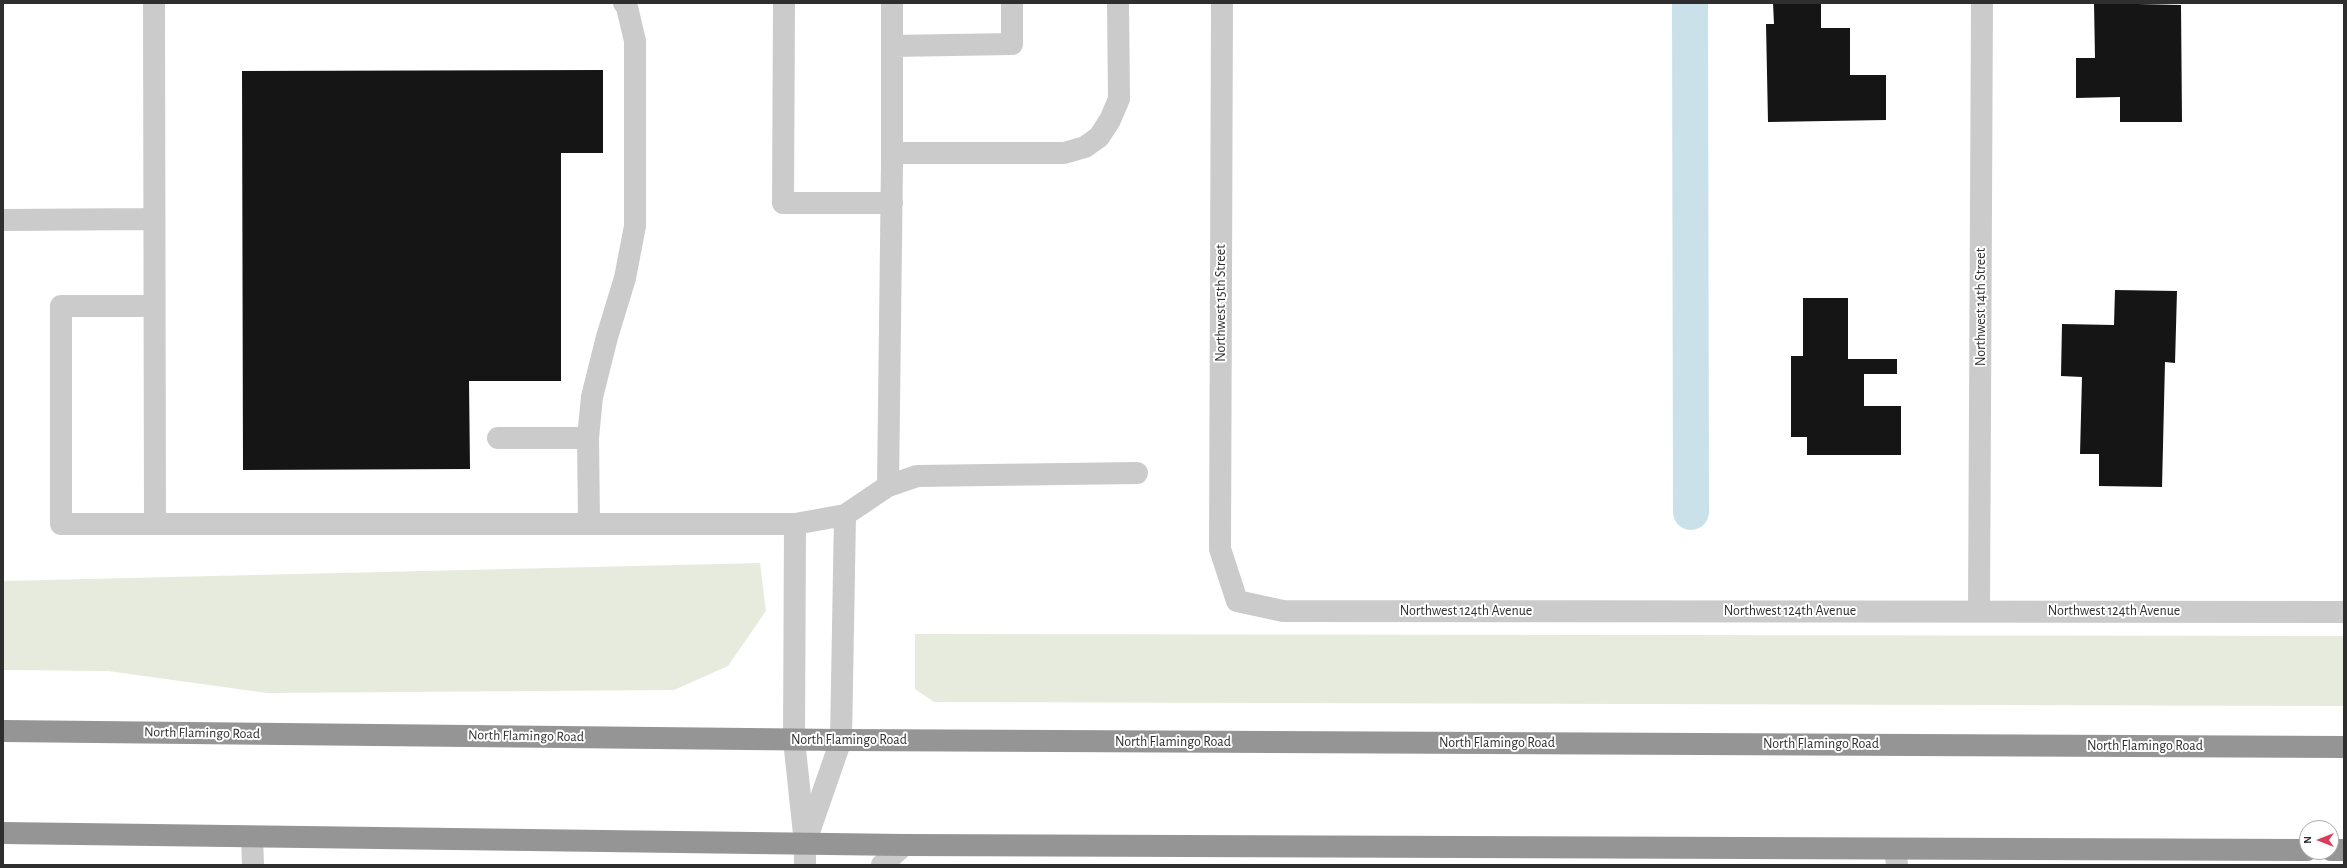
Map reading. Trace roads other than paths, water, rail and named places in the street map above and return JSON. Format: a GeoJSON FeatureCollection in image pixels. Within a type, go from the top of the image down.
{"type":"FeatureCollection","features":[{"type":"Feature","properties":{"kind":"highway","name":"North Flamingo Road"},"geometry":{"type":"LineString","coordinates":[[3,731],[794,740],[2344,746]]}},
{"type":"Feature","properties":{"kind":"highway"},"geometry":{"type":"LineString","coordinates":[[3,833],[1896,857],[2299,850]]}},
{"type":"Feature","properties":{"kind":"street"},"geometry":{"type":"LineString","coordinates":[[154,3],[155,524]]}},
{"type":"Feature","properties":{"kind":"street"},"geometry":{"type":"LineString","coordinates":[[589,523],[588,438],[592,397],[607,337],[625,278],[635,226],[635,41],[628,7],[624,3]]}},
{"type":"Feature","properties":{"kind":"street"},"geometry":{"type":"LineString","coordinates":[[784,3],[783,203],[892,203]]}},
{"type":"Feature","properties":{"kind":"street"},"geometry":{"type":"LineString","coordinates":[[888,486],[892,203],[892,3]]}},
{"type":"Feature","properties":{"kind":"street"},"geometry":{"type":"LineString","coordinates":[[892,46],[1012,44],[1012,3]]}},
{"type":"Feature","properties":{"kind":"street"},"geometry":{"type":"LineString","coordinates":[[892,153],[1064,153],[1085,147],[1099,137],[1110,120],[1119,99],[1118,3]]}},
{"type":"Feature","properties":{"kind":"street","name":"Northwest 15th Street"},"geometry":{"type":"LineString","coordinates":[[1222,3],[1220,549],[1237,601]]}},
{"type":"Feature","properties":{"kind":"street","name":"Northwest 14th Street"},"geometry":{"type":"LineString","coordinates":[[1979,611],[1982,3]]}},
{"type":"Feature","properties":{"kind":"street"},"geometry":{"type":"LineString","coordinates":[[3,220],[154,219]]}},
{"type":"Feature","properties":{"kind":"street"},"geometry":{"type":"LineString","coordinates":[[154,306],[61,306],[61,524],[795,524],[845,515],[888,486],[917,476],[1137,472]]}},
{"type":"Feature","properties":{"kind":"street"},"geometry":{"type":"LineString","coordinates":[[498,438],[588,438]]}},
{"type":"Feature","properties":{"kind":"street"},"geometry":{"type":"LineString","coordinates":[[805,843],[841,740],[845,515]]}},
{"type":"Feature","properties":{"kind":"street"},"geometry":{"type":"LineString","coordinates":[[795,524],[794,740],[805,843],[805,865]]}},
{"type":"Feature","properties":{"kind":"street","name":"Northwest 124th Avenue"},"geometry":{"type":"LineString","coordinates":[[1237,601],[1283,611],[2344,612]]}},
{"type":"Feature","properties":{"kind":"street"},"geometry":{"type":"LineString","coordinates":[[252,837],[253,865]]}},
{"type":"Feature","properties":{"kind":"street"},"geometry":{"type":"LineString","coordinates":[[882,865],[904,845]]}},
{"type":"Feature","properties":{"kind":"waterway"},"geometry":{"type":"LineString","coordinates":[[1690,3],[1691,512]]}}]}
